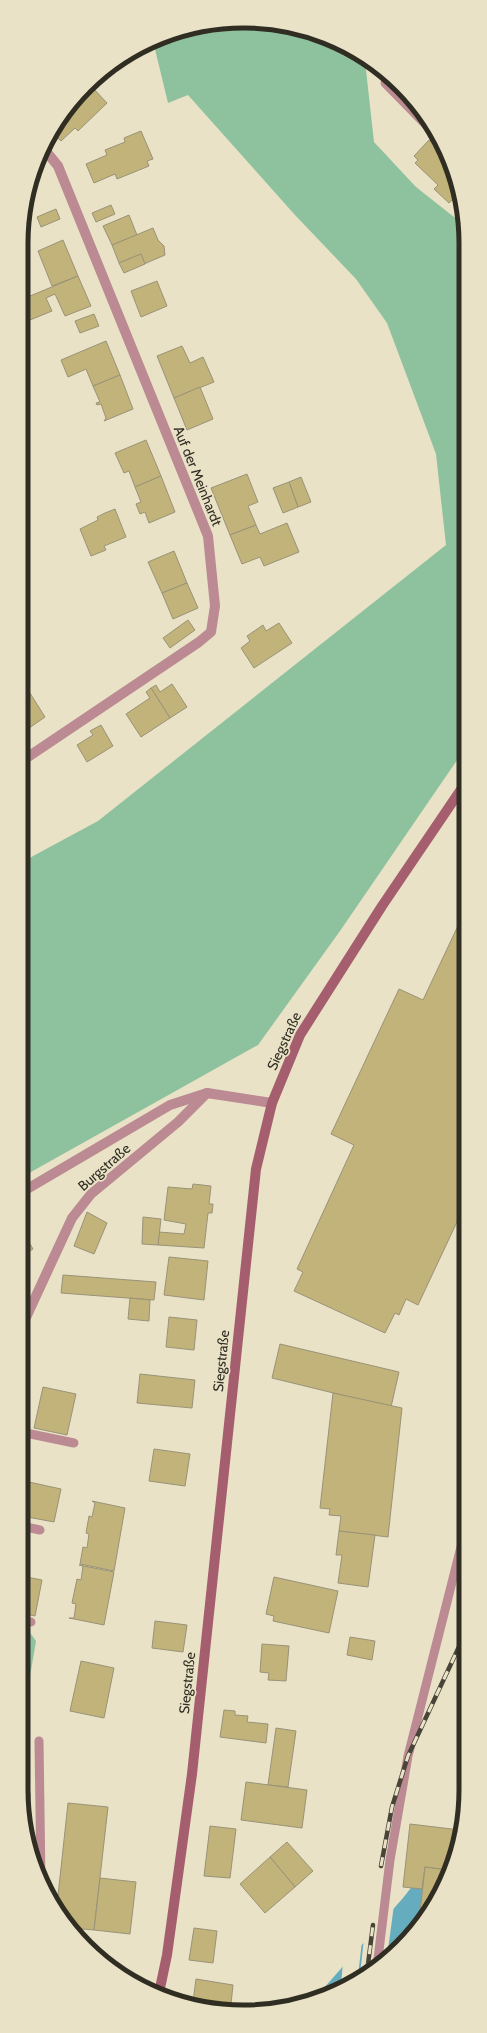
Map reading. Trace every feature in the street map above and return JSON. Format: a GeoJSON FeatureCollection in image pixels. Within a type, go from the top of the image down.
{"type":"FeatureCollection","features":[{"type":"Feature","properties":{"kind":"street","name":"Auf der Meinhardt"},"geometry":{"type":"LineString","coordinates":[[28,757],[199,642],[210,632],[215,606],[208,536],[58,166],[48,153]]}},
{"type":"Feature","properties":{"kind":"street","name":"Siegstraße"},"geometry":{"type":"LineString","coordinates":[[160,1989],[167,1955],[192,1774],[256,1169],[272,1103],[300,1036],[322,998],[459,792]]}},
{"type":"Feature","properties":{"kind":"street","name":"Burgstraße"},"geometry":{"type":"LineString","coordinates":[[28,1188],[170,1105],[207,1093],[272,1103]]}},
{"type":"Feature","properties":{"kind":"street","name":"Burgstraße"},"geometry":{"type":"LineString","coordinates":[[28,1313],[72,1218],[91,1194],[178,1122],[207,1093]]}},
{"type":"Feature","properties":{"kind":"lane"},"geometry":{"type":"LineString","coordinates":[[386,81],[385,83],[418,117]]}},
{"type":"Feature","properties":{"kind":"lane"},"geometry":{"type":"LineString","coordinates":[[28,1433],[74,1443]]}},
{"type":"Feature","properties":{"kind":"lane"},"geometry":{"type":"LineString","coordinates":[[28,1527],[40,1530]]}},
{"type":"Feature","properties":{"kind":"lane"},"geometry":{"type":"LineString","coordinates":[[378,1958],[390,1860],[408,1756],[459,1555]]}},
{"type":"Feature","properties":{"kind":"lane"},"geometry":{"type":"LineString","coordinates":[[39,1741],[41,1864]]}},
{"type":"Feature","properties":{"kind":"green space"},"geometry":{"type":"Polygon","coordinates":[[[229,28],[258,28],[299,35],[326,44],[366,66],[374,142],[416,187],[458,220],[459,229],[459,757],[340,931],[258,1045],[28,1174],[28,859],[98,821],[446,545],[436,454],[387,323],[356,279],[295,215],[188,95],[168,103],[154,47],[174,39],[201,32],[229,28]]]}},
{"type":"Feature","properties":{"kind":"green space"},"geometry":{"type":"Polygon","coordinates":[[[28,1630],[36,1641],[28,1688],[28,1630]]]}},
{"type":"Feature","properties":{"kind":"water"},"geometry":{"type":"Polygon","coordinates":[[[455,1831],[448,1859],[437,1885],[423,1909],[406,1932],[386,1952],[363,1969],[339,1983],[322,1991],[403,1898],[455,1831]]]}},
{"type":"Feature","properties":{"kind":"pier"},"geometry":{"type":"Polygon","coordinates":[[[394,1905],[388,1950],[360,1970],[364,1938],[394,1905]]]}},
{"type":"Feature","properties":{"kind":"pier"},"geometry":{"type":"Polygon","coordinates":[[[362,1941],[358,1972],[341,1982],[343,1962],[362,1941]]]}},
{"type":"Feature","properties":{"kind":"building"},"geometry":{"type":"Polygon","coordinates":[[[93,89],[107,103],[78,131],[75,128],[61,141],[56,137],[64,124],[81,101],[93,89]]]}},
{"type":"Feature","properties":{"kind":"building"},"geometry":{"type":"Polygon","coordinates":[[[141,131],[153,159],[147,161],[149,166],[117,179],[115,174],[94,183],[86,164],[107,155],[105,150],[125,142],[124,138],[141,131]]]}},
{"type":"Feature","properties":{"kind":"building"},"geometry":{"type":"Polygon","coordinates":[[[429,140],[434,142],[443,161],[452,188],[454,198],[449,203],[434,189],[438,185],[415,163],[418,160],[414,156],[429,140]]]}},
{"type":"Feature","properties":{"kind":"building"},"geometry":{"type":"Polygon","coordinates":[[[111,205],[115,214],[96,222],[92,213],[111,205]]]}},
{"type":"Feature","properties":{"kind":"building"},"geometry":{"type":"Polygon","coordinates":[[[56,209],[60,219],[41,227],[37,217],[56,209]]]}},
{"type":"Feature","properties":{"kind":"building"},"geometry":{"type":"Polygon","coordinates":[[[129,215],[137,235],[112,245],[103,226],[129,215]]]}},
{"type":"Feature","properties":{"kind":"building"},"geometry":{"type":"Polygon","coordinates":[[[153,228],[158,240],[164,246],[165,255],[144,264],[141,254],[119,263],[112,245],[153,228]]]}},
{"type":"Feature","properties":{"kind":"building"},"geometry":{"type":"Polygon","coordinates":[[[63,240],[78,276],[52,286],[38,251],[63,240]]]}},
{"type":"Feature","properties":{"kind":"building"},"geometry":{"type":"Polygon","coordinates":[[[141,254],[145,264],[124,273],[119,263],[141,254]]]}},
{"type":"Feature","properties":{"kind":"building"},"geometry":{"type":"Polygon","coordinates":[[[78,276],[91,306],[65,316],[55,294],[46,298],[52,311],[30,320],[28,314],[28,297],[78,276]]]}},
{"type":"Feature","properties":{"kind":"building"},"geometry":{"type":"Polygon","coordinates":[[[157,281],[167,306],[141,317],[131,291],[157,281]]]}},
{"type":"Feature","properties":{"kind":"building"},"geometry":{"type":"Polygon","coordinates":[[[94,314],[99,326],[80,333],[75,321],[94,314]]]}},
{"type":"Feature","properties":{"kind":"building"},"geometry":{"type":"Polygon","coordinates":[[[106,341],[120,375],[93,386],[86,369],[68,377],[61,360],[106,341]]]}},
{"type":"Feature","properties":{"kind":"building"},"geometry":{"type":"Polygon","coordinates":[[[182,346],[190,363],[203,357],[214,382],[174,398],[157,356],[182,346]]]}},
{"type":"Feature","properties":{"kind":"building"},"geometry":{"type":"Polygon","coordinates":[[[120,375],[133,409],[104,421],[106,418],[101,404],[97,405],[96,403],[100,402],[93,386],[120,375]]]}},
{"type":"Feature","properties":{"kind":"building"},"geometry":{"type":"Polygon","coordinates":[[[200,387],[213,419],[187,430],[174,398],[200,387]]]}},
{"type":"Feature","properties":{"kind":"building"},"geometry":{"type":"Polygon","coordinates":[[[146,440],[161,476],[135,487],[129,471],[124,473],[115,453],[146,440]]]}},
{"type":"Feature","properties":{"kind":"building"},"geometry":{"type":"Polygon","coordinates":[[[247,474],[258,502],[248,506],[256,525],[230,535],[211,488],[247,474]]]}},
{"type":"Feature","properties":{"kind":"building"},"geometry":{"type":"Polygon","coordinates":[[[161,476],[175,512],[149,523],[145,512],[140,514],[136,504],[141,502],[135,487],[161,476]]]}},
{"type":"Feature","properties":{"kind":"building"},"geometry":{"type":"Polygon","coordinates":[[[301,477],[311,502],[298,507],[289,482],[301,477]]]}},
{"type":"Feature","properties":{"kind":"building"},"geometry":{"type":"Polygon","coordinates":[[[289,482],[298,507],[283,513],[273,488],[289,482]]]}},
{"type":"Feature","properties":{"kind":"building"},"geometry":{"type":"Polygon","coordinates":[[[115,509],[126,537],[104,546],[106,550],[91,556],[80,529],[98,520],[97,517],[115,509]]]}},
{"type":"Feature","properties":{"kind":"building"},"geometry":{"type":"Polygon","coordinates":[[[287,523],[299,552],[264,566],[260,557],[242,564],[230,535],[256,525],[260,534],[287,523]]]}},
{"type":"Feature","properties":{"kind":"building"},"geometry":{"type":"Polygon","coordinates":[[[174,551],[187,583],[162,593],[148,562],[174,551]]]}},
{"type":"Feature","properties":{"kind":"building"},"geometry":{"type":"Polygon","coordinates":[[[187,583],[198,608],[173,619],[162,593],[187,583]]]}},
{"type":"Feature","properties":{"kind":"building"},"geometry":{"type":"Polygon","coordinates":[[[188,620],[195,630],[170,648],[163,638],[188,620]]]}},
{"type":"Feature","properties":{"kind":"building"},"geometry":{"type":"Polygon","coordinates":[[[279,623],[292,643],[254,668],[241,648],[250,641],[247,636],[263,625],[266,631],[279,623]]]}},
{"type":"Feature","properties":{"kind":"building"},"geometry":{"type":"Polygon","coordinates":[[[172,684],[187,707],[170,718],[151,688],[156,685],[160,692],[172,684]]]}},
{"type":"Feature","properties":{"kind":"building"},"geometry":{"type":"Polygon","coordinates":[[[151,688],[170,718],[141,737],[126,714],[150,698],[146,692],[151,688]]]}},
{"type":"Feature","properties":{"kind":"building"},"geometry":{"type":"Polygon","coordinates":[[[28,690],[45,717],[28,729],[28,690]]]}},
{"type":"Feature","properties":{"kind":"building"},"geometry":{"type":"Polygon","coordinates":[[[101,725],[113,746],[87,762],[77,745],[93,735],[90,731],[101,725]]]}},
{"type":"Feature","properties":{"kind":"building"},"geometry":{"type":"Polygon","coordinates":[[[459,924],[459,1218],[418,1305],[406,1299],[399,1315],[395,1313],[385,1333],[294,1291],[303,1272],[297,1269],[354,1145],[331,1134],[399,989],[423,1000],[459,924]]]}},
{"type":"Feature","properties":{"kind":"building"},"geometry":{"type":"Polygon","coordinates":[[[193,1184],[211,1186],[209,1204],[213,1204],[212,1213],[208,1213],[204,1248],[158,1245],[159,1232],[184,1234],[186,1224],[164,1220],[168,1187],[192,1189],[193,1184]]]}},
{"type":"Feature","properties":{"kind":"building"},"geometry":{"type":"Polygon","coordinates":[[[87,1212],[107,1223],[94,1254],[74,1246],[87,1212]]]}},
{"type":"Feature","properties":{"kind":"building"},"geometry":{"type":"Polygon","coordinates":[[[143,1217],[161,1219],[158,1245],[142,1244],[143,1217]]]}},
{"type":"Feature","properties":{"kind":"building"},"geometry":{"type":"Polygon","coordinates":[[[28,1240],[33,1249],[28,1252],[28,1240]]]}},
{"type":"Feature","properties":{"kind":"building"},"geometry":{"type":"Polygon","coordinates":[[[169,1257],[208,1261],[204,1300],[164,1295],[169,1257]]]}},
{"type":"Feature","properties":{"kind":"building"},"geometry":{"type":"Polygon","coordinates":[[[63,1275],[156,1282],[154,1300],[61,1293],[63,1275]]]}},
{"type":"Feature","properties":{"kind":"building"},"geometry":{"type":"Polygon","coordinates":[[[130,1298],[150,1300],[149,1321],[128,1319],[130,1298]]]}},
{"type":"Feature","properties":{"kind":"building"},"geometry":{"type":"Polygon","coordinates":[[[169,1317],[197,1320],[194,1350],[166,1347],[169,1317]]]}},
{"type":"Feature","properties":{"kind":"building"},"geometry":{"type":"Polygon","coordinates":[[[280,1344],[399,1372],[391,1407],[272,1378],[280,1344]]]}},
{"type":"Feature","properties":{"kind":"building"},"geometry":{"type":"Polygon","coordinates":[[[140,1374],[195,1380],[192,1408],[137,1403],[140,1374]]]}},
{"type":"Feature","properties":{"kind":"building"},"geometry":{"type":"Polygon","coordinates":[[[43,1387],[76,1394],[67,1435],[34,1428],[43,1387]]]}},
{"type":"Feature","properties":{"kind":"building"},"geometry":{"type":"Polygon","coordinates":[[[333,1393],[402,1408],[388,1537],[339,1531],[341,1516],[329,1515],[330,1509],[320,1508],[333,1393]]]}},
{"type":"Feature","properties":{"kind":"building"},"geometry":{"type":"Polygon","coordinates":[[[154,1449],[190,1454],[185,1486],[149,1481],[154,1449]]]}},
{"type":"Feature","properties":{"kind":"building"},"geometry":{"type":"Polygon","coordinates":[[[29,1482],[61,1489],[54,1522],[28,1517],[29,1482]]]}},
{"type":"Feature","properties":{"kind":"building"},"geometry":{"type":"Polygon","coordinates":[[[92,1501],[125,1508],[114,1571],[80,1564],[83,1547],[87,1548],[89,1534],[86,1533],[89,1516],[92,1517],[95,1503],[92,1501]]]}},
{"type":"Feature","properties":{"kind":"building"},"geometry":{"type":"Polygon","coordinates":[[[339,1531],[375,1535],[368,1587],[338,1583],[342,1555],[336,1555],[339,1531]]]}},
{"type":"Feature","properties":{"kind":"building"},"geometry":{"type":"Polygon","coordinates":[[[79,1565],[114,1572],[104,1625],[69,1618],[74,1618],[76,1604],[72,1603],[77,1579],[81,1580],[83,1566],[79,1565]]]}},
{"type":"Feature","properties":{"kind":"building"},"geometry":{"type":"Polygon","coordinates":[[[28,1577],[42,1580],[35,1616],[28,1614],[28,1577]]]}},
{"type":"Feature","properties":{"kind":"building"},"geometry":{"type":"Polygon","coordinates":[[[274,1577],[338,1591],[329,1633],[273,1621],[274,1616],[266,1614],[274,1577]]]}},
{"type":"Feature","properties":{"kind":"building"},"geometry":{"type":"Polygon","coordinates":[[[155,1621],[187,1625],[183,1652],[152,1648],[155,1621]]]}},
{"type":"Feature","properties":{"kind":"building"},"geometry":{"type":"Polygon","coordinates":[[[350,1637],[375,1641],[372,1660],[347,1655],[350,1637]]]}},
{"type":"Feature","properties":{"kind":"building"},"geometry":{"type":"Polygon","coordinates":[[[262,1644],[289,1646],[286,1681],[268,1680],[269,1673],[260,1672],[262,1644]]]}},
{"type":"Feature","properties":{"kind":"building"},"geometry":{"type":"Polygon","coordinates":[[[81,1661],[114,1668],[104,1718],[70,1711],[81,1661]]]}},
{"type":"Feature","properties":{"kind":"building"},"geometry":{"type":"Polygon","coordinates":[[[224,1710],[235,1711],[235,1715],[248,1716],[247,1722],[268,1724],[266,1743],[220,1737],[224,1710]]]}},
{"type":"Feature","properties":{"kind":"building"},"geometry":{"type":"Polygon","coordinates":[[[276,1728],[296,1731],[288,1787],[268,1785],[276,1728]]]}},
{"type":"Feature","properties":{"kind":"building"},"geometry":{"type":"Polygon","coordinates":[[[246,1782],[307,1790],[302,1828],[241,1820],[246,1782]]]}},
{"type":"Feature","properties":{"kind":"building"},"geometry":{"type":"Polygon","coordinates":[[[28,1793],[30,1793],[30,1818],[28,1793]]]}},
{"type":"Feature","properties":{"kind":"building"},"geometry":{"type":"Polygon","coordinates":[[[68,1803],[108,1807],[94,1930],[79,1929],[58,1898],[68,1803]]]}},
{"type":"Feature","properties":{"kind":"building"},"geometry":{"type":"Polygon","coordinates":[[[410,1824],[455,1829],[444,1870],[425,1867],[422,1889],[403,1887],[410,1824]]]}},
{"type":"Feature","properties":{"kind":"building"},"geometry":{"type":"Polygon","coordinates":[[[210,1826],[236,1829],[230,1878],[204,1876],[210,1826]]]}},
{"type":"Feature","properties":{"kind":"building"},"geometry":{"type":"Polygon","coordinates":[[[287,1842],[313,1871],[295,1887],[270,1857],[287,1842]]]}},
{"type":"Feature","properties":{"kind":"building"},"geometry":{"type":"Polygon","coordinates":[[[270,1857],[295,1887],[265,1913],[240,1884],[270,1857]]]}},
{"type":"Feature","properties":{"kind":"building"},"geometry":{"type":"Polygon","coordinates":[[[425,1867],[444,1870],[437,1885],[420,1913],[425,1867]]]}},
{"type":"Feature","properties":{"kind":"building"},"geometry":{"type":"Polygon","coordinates":[[[100,1878],[136,1882],[130,1934],[94,1930],[100,1878]]]}},
{"type":"Feature","properties":{"kind":"building"},"geometry":{"type":"Polygon","coordinates":[[[194,1928],[217,1931],[213,1963],[189,1960],[194,1928]]]}},
{"type":"Feature","properties":{"kind":"building"},"geometry":{"type":"Polygon","coordinates":[[[196,1979],[233,1985],[231,2004],[193,1999],[196,1979]]]}},
{"type":"Feature","properties":{"kind":"railway"},"geometry":{"type":"LineString","coordinates":[[381,1866],[392,1807],[408,1756],[459,1647]]}},
{"type":"Feature","properties":{"kind":"railway"},"geometry":{"type":"LineString","coordinates":[[368,1965],[373,1925]]}}]}
